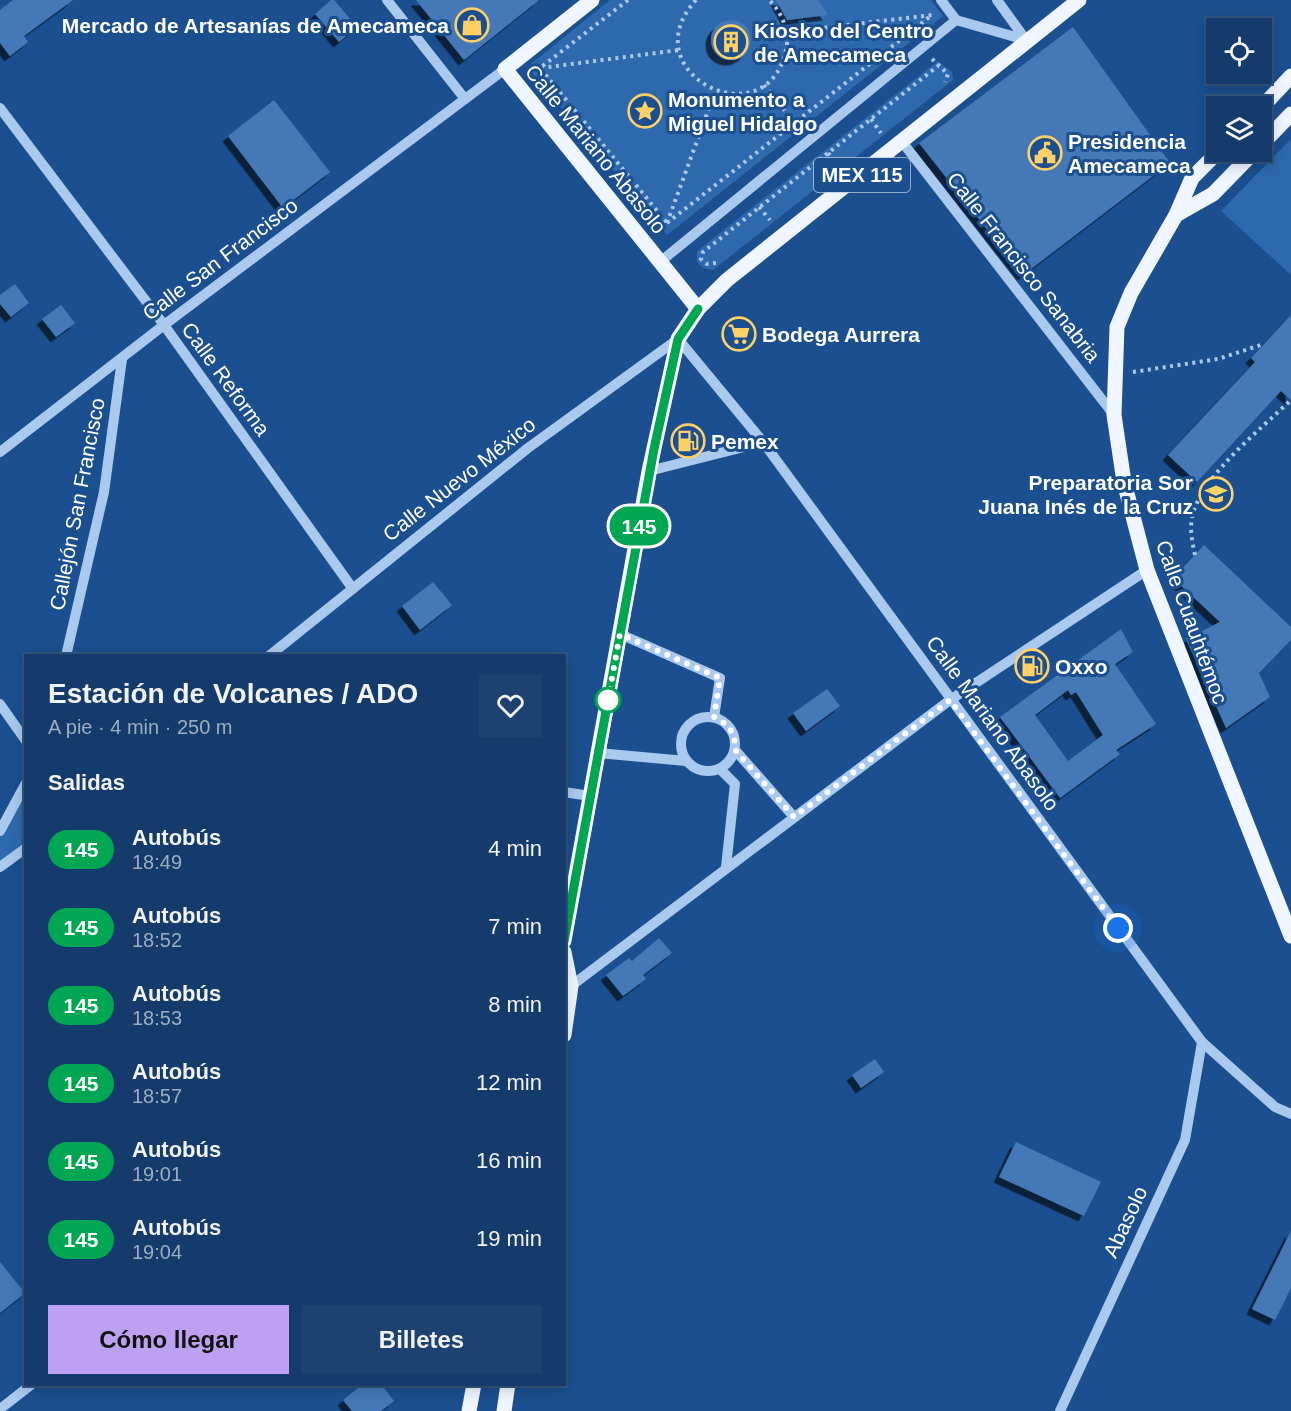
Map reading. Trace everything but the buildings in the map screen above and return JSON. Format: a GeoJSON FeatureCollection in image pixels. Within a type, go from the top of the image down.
{"type":"FeatureCollection","features":[{"type":"Feature","properties":{"kind":"main road"},"geometry":{"type":"LineString","coordinates":[[505,69],[592,0]]}},
{"type":"Feature","properties":{"kind":"main road","name":"MEX 115"},"geometry":{"type":"LineString","coordinates":[[566,930],[649,471],[678,339],[698,309],[727,280],[903,143],[1026,40],[1079,0]]}},
{"type":"Feature","properties":{"kind":"main road","name":"Calle Mariano Abasolo"},"geometry":{"type":"LineString","coordinates":[[505,69],[698,309]]}},
{"type":"Feature","properties":{"kind":"main road"},"geometry":{"type":"LineString","coordinates":[[1272,96],[1291,76]]}},
{"type":"Feature","properties":{"kind":"main road"},"geometry":{"type":"LineString","coordinates":[[1272,134],[1291,114]]}},
{"type":"Feature","properties":{"kind":"main road","name":"Calle Cuauhtémoc"},"geometry":{"type":"LineString","coordinates":[[1208,162],[1192,178],[1176,215],[1131,293],[1117,327],[1114,415],[1124,482],[1147,570],[1291,936]]}},
{"type":"Feature","properties":{"kind":"main road"},"geometry":{"type":"LineString","coordinates":[[1176,215],[1213,194],[1244,162]]}},
{"type":"Feature","properties":{"kind":"main road"},"geometry":{"type":"LineString","coordinates":[[566,970],[568,987],[566,1011]]}},
{"type":"Feature","properties":{"kind":"main road"},"geometry":{"type":"LineString","coordinates":[[470,1411],[474,1386]]}},
{"type":"Feature","properties":{"kind":"main road"},"geometry":{"type":"LineString","coordinates":[[504,1411],[508,1386]]}},
{"type":"Feature","properties":{"kind":"street"},"geometry":{"type":"LineString","coordinates":[[387,0],[465,99]]}},
{"type":"Feature","properties":{"kind":"street"},"geometry":{"type":"LineString","coordinates":[[941,0],[956,20],[1026,40]]}},
{"type":"Feature","properties":{"kind":"street"},"geometry":{"type":"LineString","coordinates":[[996,0],[1026,40]]}},
{"type":"Feature","properties":{"kind":"street"},"geometry":{"type":"LineString","coordinates":[[660,262],[956,20]]}},
{"type":"Feature","properties":{"kind":"street","name":"Calle Mariano Abasolo"},"geometry":{"type":"LineString","coordinates":[[465,99],[505,69]]}},
{"type":"Feature","properties":{"kind":"street","name":"Calle San Francisco"},"geometry":{"type":"LineString","coordinates":[[0,452],[164,325],[465,99]]}},
{"type":"Feature","properties":{"kind":"street","name":"Calle Reforma"},"geometry":{"type":"LineString","coordinates":[[0,108],[164,325],[353,589]]}},
{"type":"Feature","properties":{"kind":"street","name":"Calle Francisco Sanabria"},"geometry":{"type":"LineString","coordinates":[[903,143],[1114,415]]}},
{"type":"Feature","properties":{"kind":"street","name":"Calle Mariano Abasolo"},"geometry":{"type":"LineString","coordinates":[[678,339],[763,442],[1202,1042],[1275,1107],[1291,1114]]}},
{"type":"Feature","properties":{"kind":"street","name":"Calle Nuevo México"},"geometry":{"type":"LineString","coordinates":[[272,654],[528,448],[678,339]]}},
{"type":"Feature","properties":{"kind":"street","name":"Callejón San Francisco"},"geometry":{"type":"LineString","coordinates":[[66,654],[104,492],[122,359]]}},
{"type":"Feature","properties":{"kind":"street"},"geometry":{"type":"LineString","coordinates":[[649,471],[763,442]]}},
{"type":"Feature","properties":{"kind":"street"},"geometry":{"type":"LineString","coordinates":[[568,987],[950,700],[1147,570]]}},
{"type":"Feature","properties":{"kind":"street"},"geometry":{"type":"LineString","coordinates":[[620,634],[720,678],[714,717]]}},
{"type":"Feature","properties":{"kind":"street"},"geometry":{"type":"LineString","coordinates":[[0,704],[24,738]]}},
{"type":"Feature","properties":{"kind":"street"},"geometry":{"type":"LineString","coordinates":[[598,753],[686,761],[702,771],[720,769],[732,759],[735,750],[736,742],[729,727],[714,717],[696,720],[682,734],[680,743],[686,761]]}},
{"type":"Feature","properties":{"kind":"street"},"geometry":{"type":"LineString","coordinates":[[735,750],[794,817]]}},
{"type":"Feature","properties":{"kind":"street"},"geometry":{"type":"LineString","coordinates":[[720,769],[735,784],[726,867]]}},
{"type":"Feature","properties":{"kind":"street"},"geometry":{"type":"LineString","coordinates":[[0,831],[24,787]]}},
{"type":"Feature","properties":{"kind":"street"},"geometry":{"type":"LineString","coordinates":[[566,792],[590,796]]}},
{"type":"Feature","properties":{"kind":"street"},"geometry":{"type":"LineString","coordinates":[[0,867],[24,849]]}},
{"type":"Feature","properties":{"kind":"street","name":"Abasolo"},"geometry":{"type":"LineString","coordinates":[[1060,1411],[1185,1140],[1202,1042]]}},
{"type":"Feature","properties":{"kind":"street"},"geometry":{"type":"LineString","coordinates":[[0,1409],[29,1386]]}},
{"type":"Feature","properties":{"kind":"path"},"geometry":{"type":"LineString","coordinates":[[540,68],[628,0]]}},
{"type":"Feature","properties":{"kind":"path"},"geometry":{"type":"LineString","coordinates":[[696,0],[681,21],[678,36],[679,50],[686,68],[698,82],[715,92],[732,94],[749,92],[764,85],[783,62],[787,47],[787,32],[782,16],[769,0]]}},
{"type":"Feature","properties":{"kind":"path"},"geometry":{"type":"LineString","coordinates":[[927,8],[932,15]]}},
{"type":"Feature","properties":{"kind":"path"},"geometry":{"type":"LineString","coordinates":[[667,223],[932,15]]}},
{"type":"Feature","properties":{"kind":"path"},"geometry":{"type":"LineString","coordinates":[[787,32],[932,15]]}},
{"type":"Feature","properties":{"kind":"path"},"geometry":{"type":"LineString","coordinates":[[540,68],[679,50]]}},
{"type":"Feature","properties":{"kind":"path"},"geometry":{"type":"LineString","coordinates":[[724,257],[714,264],[707,264],[701,259],[703,252],[938,66],[948,74],[948,80],[939,87]]}},
{"type":"Feature","properties":{"kind":"path"},"geometry":{"type":"LineString","coordinates":[[540,68],[667,223]]}},
{"type":"Feature","properties":{"kind":"path"},"geometry":{"type":"LineString","coordinates":[[764,85],[809,141]]}},
{"type":"Feature","properties":{"kind":"path"},"geometry":{"type":"LineString","coordinates":[[667,223],[715,92]]}},
{"type":"Feature","properties":{"kind":"path"},"geometry":{"type":"LineString","coordinates":[[871,119],[881,133]]}},
{"type":"Feature","properties":{"kind":"path"},"geometry":{"type":"LineString","coordinates":[[873,139],[889,126]]}},
{"type":"Feature","properties":{"kind":"path"},"geometry":{"type":"LineString","coordinates":[[828,153],[839,166]]}},
{"type":"Feature","properties":{"kind":"path"},"geometry":{"type":"LineString","coordinates":[[830,173],[848,159]]}},
{"type":"Feature","properties":{"kind":"path"},"geometry":{"type":"LineString","coordinates":[[759,207],[770,220]]}},
{"type":"Feature","properties":{"kind":"path"},"geometry":{"type":"LineString","coordinates":[[761,228],[779,213]]}},
{"type":"Feature","properties":{"kind":"path"},"geometry":{"type":"LineString","coordinates":[[1114,375],[1218,359],[1264,344]]}},
{"type":"Feature","properties":{"kind":"path"},"geometry":{"type":"LineString","coordinates":[[1195,555],[1191,527],[1193,514],[1204,492],[1245,444],[1290,400]]}},
{"type":"Feature","properties":{"kind":"shaded area"},"geometry":{"type":"Polygon","coordinates":[[[610,0],[931,0],[943,16],[667,235],[527,67],[610,0]]]}},
{"type":"Feature","properties":{"kind":"shaded area"},"geometry":{"type":"Polygon","coordinates":[[[938,61],[952,72],[953,80],[713,270],[703,268],[697,262],[697,251],[938,61]]]}},
{"type":"Feature","properties":{"kind":"shaded area"},"geometry":{"type":"Polygon","coordinates":[[[1291,139],[1291,275],[1221,211],[1269,162],[1272,162],[1272,159],[1291,139]]]}},
{"type":"Feature","properties":{"kind":"shaded area"},"geometry":{"type":"Polygon","coordinates":[[[24,794],[24,844],[0,864],[0,837],[24,794]]]}},
{"type":"Feature","properties":{"kind":"bus line","name":"145"},"geometry":{"type":"LineString","coordinates":[[566,930],[649,471],[678,339],[698,309]]}},
{"type":"Feature","properties":{"kind":"place","name":"Mercado de Artesanías de Amecameca"},"geometry":{"type":"Point","coordinates":[472,25]}},
{"type":"Feature","properties":{"kind":"place","name":"Kiosko del Centro de Amecameca"},"geometry":{"type":"Point","coordinates":[731,42]}},
{"type":"Feature","properties":{"kind":"place","name":"Monumento a Miguel Hidalgo"},"geometry":{"type":"Point","coordinates":[645,111]}},
{"type":"Feature","properties":{"kind":"place","name":"Presidencia Amecameca"},"geometry":{"type":"Point","coordinates":[1045,153]}},
{"type":"Feature","properties":{"kind":"place","name":"Bodega Aurrera"},"geometry":{"type":"Point","coordinates":[739,334]}},
{"type":"Feature","properties":{"kind":"place","name":"Pemex"},"geometry":{"type":"Point","coordinates":[688,441]}},
{"type":"Feature","properties":{"kind":"place","name":"Preparatoria Sor Juana Inés de la Cruz"},"geometry":{"type":"Point","coordinates":[1216,494]}},
{"type":"Feature","properties":{"kind":"place","name":"Oxxo"},"geometry":{"type":"Point","coordinates":[1032,666]}},
{"type":"Feature","properties":{"kind":"route"},"geometry":{"type":"LineString","coordinates":[[608,700],[620,634],[720,678],[714,717],[729,727],[734,734],[735,750],[794,817],[950,700],[1118,928]]}}]}
